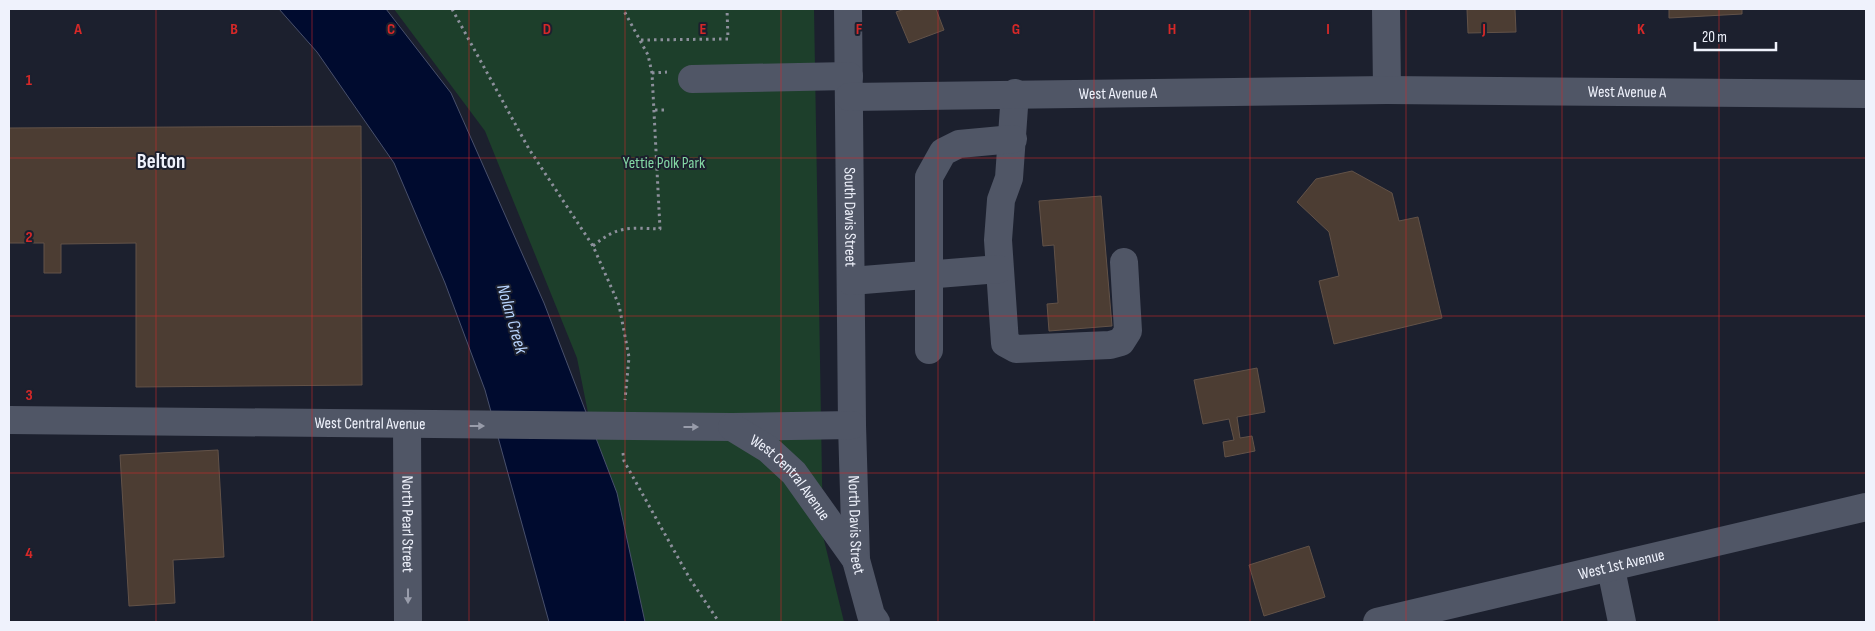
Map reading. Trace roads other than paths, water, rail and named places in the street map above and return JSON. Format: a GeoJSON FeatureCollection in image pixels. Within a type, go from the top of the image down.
{"type":"FeatureCollection","features":[{"type":"Feature","properties":{"kind":"street","name":"South Davis Street"},"geometry":{"type":"LineString","coordinates":[[848,9],[852,425]]}},
{"type":"Feature","properties":{"kind":"street"},"geometry":{"type":"LineString","coordinates":[[1386,9],[1387,90]]}},
{"type":"Feature","properties":{"kind":"street","name":"West Avenue A"},"geometry":{"type":"LineString","coordinates":[[679,76],[1015,94],[1387,90],[1866,94]]}},
{"type":"Feature","properties":{"kind":"street"},"geometry":{"type":"LineString","coordinates":[[1015,94],[1009,178],[1001,200],[998,240],[1005,343],[1016,349],[1110,346],[1121,342],[1128,331],[1124,262]]}},
{"type":"Feature","properties":{"kind":"street"},"geometry":{"type":"LineString","coordinates":[[929,350],[929,177],[943,152],[960,144],[1013,139]]}},
{"type":"Feature","properties":{"kind":"street"},"geometry":{"type":"LineString","coordinates":[[851,281],[999,269]]}},
{"type":"Feature","properties":{"kind":"street","name":"West Central Avenue"},"geometry":{"type":"LineString","coordinates":[[9,420],[418,425],[632,435],[732,428],[852,425]]}},
{"type":"Feature","properties":{"kind":"street","name":"North Pearl Street"},"geometry":{"type":"LineString","coordinates":[[408,622],[418,425]]}},
{"type":"Feature","properties":{"kind":"street","name":"North Davis Street"},"geometry":{"type":"LineString","coordinates":[[852,425],[856,560],[871,615],[876,622]]}},
{"type":"Feature","properties":{"kind":"street","name":"West Central Avenue"},"geometry":{"type":"LineString","coordinates":[[732,428],[768,449],[794,473],[856,560]]}},
{"type":"Feature","properties":{"kind":"street","name":"West 1st Avenue"},"geometry":{"type":"LineString","coordinates":[[1377,622],[1611,569],[1866,507]]}},
{"type":"Feature","properties":{"kind":"street"},"geometry":{"type":"LineString","coordinates":[[1611,569],[1622,622]]}},
{"type":"Feature","properties":{"kind":"water","name":"Nolan Creek"},"geometry":{"type":"Polygon","coordinates":[[[279,9],[386,9],[451,93],[544,303],[617,493],[645,622],[549,622],[485,390],[445,283],[394,163],[317,52],[279,9]]]}},
{"type":"Feature","properties":{"kind":"district","name":"Belton"},"geometry":{"type":"Point","coordinates":[161,161]}},
{"type":"Feature","properties":{"kind":"park label","name":"Yettie Polk Park"},"geometry":{"type":"Point","coordinates":[664,163]}}]}
